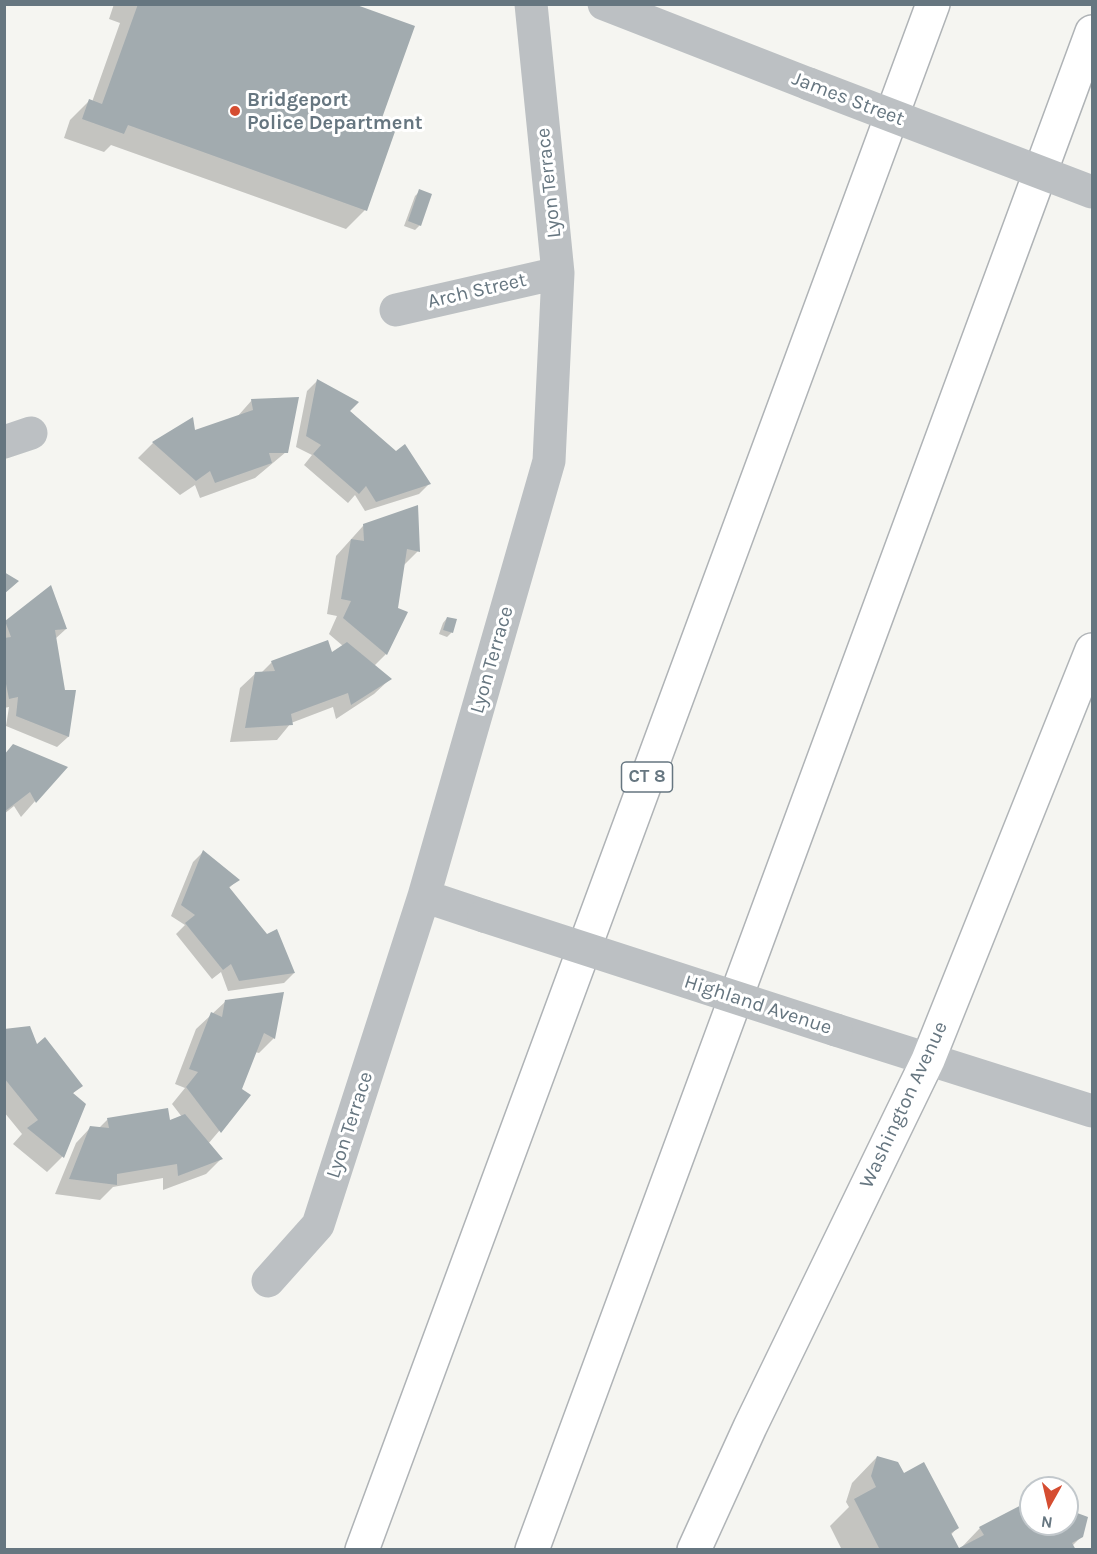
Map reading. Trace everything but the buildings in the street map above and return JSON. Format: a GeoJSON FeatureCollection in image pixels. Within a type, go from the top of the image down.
{"type":"FeatureCollection","features":[{"type":"Feature","properties":{"kind":"main road","name":"CT 8"},"geometry":{"type":"LineString","coordinates":[[362,1550],[933,4]]}},
{"type":"Feature","properties":{"kind":"main road"},"geometry":{"type":"LineString","coordinates":[[532,1550],[1092,32]]}},
{"type":"Feature","properties":{"kind":"main road","name":"Washington Avenue"},"geometry":{"type":"LineString","coordinates":[[694,1550],[750,1427],[928,1060],[1092,650]]}},
{"type":"Feature","properties":{"kind":"street","name":"Lyon Terrace"},"geometry":{"type":"LineString","coordinates":[[268,1281],[318,1226],[424,896],[549,461],[558,273],[531,4]]}},
{"type":"Feature","properties":{"kind":"street","name":"James Street"},"geometry":{"type":"LineString","coordinates":[[604,4],[1092,192]]}},
{"type":"Feature","properties":{"kind":"street","name":"Arch Street"},"geometry":{"type":"LineString","coordinates":[[396,309],[558,273]]}},
{"type":"Feature","properties":{"kind":"street","name":"Highland Avenue"},"geometry":{"type":"LineString","coordinates":[[424,896],[1092,1111]]}},
{"type":"Feature","properties":{"kind":"place","name":"Bridgeport Police Department"},"geometry":{"type":"Point","coordinates":[235,111]}}]}
